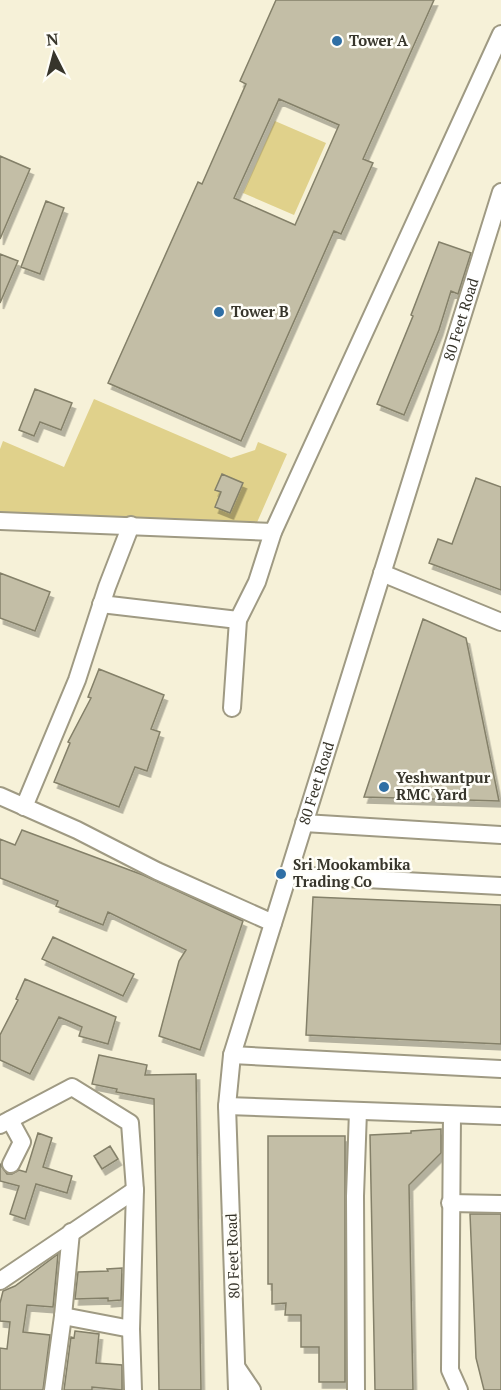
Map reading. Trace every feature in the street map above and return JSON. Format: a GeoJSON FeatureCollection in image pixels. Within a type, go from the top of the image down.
{"type":"FeatureCollection","features":[{"type":"Feature","properties":{"kind":"street"},"geometry":{"type":"LineString","coordinates":[[232,708],[238,620],[257,582],[273,532],[501,34]]}},
{"type":"Feature","properties":{"kind":"street","name":"80 Feet Road"},"geometry":{"type":"LineString","coordinates":[[237,1390],[227,1106],[232,1055],[501,192]]}},
{"type":"Feature","properties":{"kind":"street"},"geometry":{"type":"LineString","coordinates":[[0,521],[273,532]]}},
{"type":"Feature","properties":{"kind":"street"},"geometry":{"type":"LineString","coordinates":[[24,807],[77,680],[101,604],[131,525]]}},
{"type":"Feature","properties":{"kind":"street"},"geometry":{"type":"LineString","coordinates":[[382,573],[501,622]]}},
{"type":"Feature","properties":{"kind":"street"},"geometry":{"type":"LineString","coordinates":[[101,604],[238,620]]}},
{"type":"Feature","properties":{"kind":"street"},"geometry":{"type":"LineString","coordinates":[[0,796],[273,924]]}},
{"type":"Feature","properties":{"kind":"street"},"geometry":{"type":"LineString","coordinates":[[304,823],[501,835]]}},
{"type":"Feature","properties":{"kind":"street"},"geometry":{"type":"LineString","coordinates":[[288,875],[501,886]]}},
{"type":"Feature","properties":{"kind":"street"},"geometry":{"type":"LineString","coordinates":[[232,1055],[501,1069]]}},
{"type":"Feature","properties":{"kind":"street"},"geometry":{"type":"LineString","coordinates":[[11,1164],[22,1142],[5,1123],[72,1087],[130,1123],[135,1190],[131,1329],[133,1390]]}},
{"type":"Feature","properties":{"kind":"street"},"geometry":{"type":"LineString","coordinates":[[227,1106],[501,1116]]}},
{"type":"Feature","properties":{"kind":"street"},"geometry":{"type":"LineString","coordinates":[[356,1390],[355,1196],[358,1111]]}},
{"type":"Feature","properties":{"kind":"street"},"geometry":{"type":"LineString","coordinates":[[452,1115],[450,1370],[459,1390]]}},
{"type":"Feature","properties":{"kind":"street"},"geometry":{"type":"LineString","coordinates":[[0,1281],[135,1190]]}},
{"type":"Feature","properties":{"kind":"street"},"geometry":{"type":"LineString","coordinates":[[450,1203],[501,1204]]}},
{"type":"Feature","properties":{"kind":"street"},"geometry":{"type":"LineString","coordinates":[[53,1390],[71,1232]]}},
{"type":"Feature","properties":{"kind":"street"},"geometry":{"type":"LineString","coordinates":[[63,1316],[131,1329]]}},
{"type":"Feature","properties":{"kind":"street"},"geometry":{"type":"LineString","coordinates":[[237,1368],[252,1390]]}},
{"type":"Feature","properties":{"kind":"shaded area"},"geometry":{"type":"Polygon","coordinates":[[[275,121],[326,143],[294,215],[243,193],[275,121]]]}},
{"type":"Feature","properties":{"kind":"shaded area"},"geometry":{"type":"Polygon","coordinates":[[[94,399],[231,458],[255,450],[258,442],[287,454],[255,527],[0,517],[0,449],[3,441],[64,467],[94,399]]]}},
{"type":"Feature","properties":{"kind":"building"},"geometry":{"type":"Polygon","coordinates":[[[276,0],[434,0],[363,159],[373,163],[341,234],[334,231],[241,441],[108,383],[198,182],[202,184],[246,84],[240,81],[276,0]],[[279,99],[234,198],[295,225],[339,125],[279,99]]]}},
{"type":"Feature","properties":{"kind":"building"},"geometry":{"type":"Polygon","coordinates":[[[0,156],[30,169],[0,239],[0,156]]]}},
{"type":"Feature","properties":{"kind":"building"},"geometry":{"type":"Polygon","coordinates":[[[46,201],[64,208],[40,274],[21,267],[46,201]]]}},
{"type":"Feature","properties":{"kind":"building"},"geometry":{"type":"Polygon","coordinates":[[[439,242],[471,253],[458,294],[451,291],[439,330],[404,415],[377,404],[413,316],[411,315],[439,242]]]}},
{"type":"Feature","properties":{"kind":"building"},"geometry":{"type":"Polygon","coordinates":[[[0,254],[18,261],[0,303],[0,254]]]}},
{"type":"Feature","properties":{"kind":"building"},"geometry":{"type":"Polygon","coordinates":[[[35,389],[72,403],[61,430],[40,422],[34,436],[19,430],[35,389]]]}},
{"type":"Feature","properties":{"kind":"building"},"geometry":{"type":"Polygon","coordinates":[[[222,474],[243,483],[230,513],[215,507],[221,492],[215,490],[222,474]]]}},
{"type":"Feature","properties":{"kind":"building"},"geometry":{"type":"Polygon","coordinates":[[[476,478],[501,487],[501,590],[429,563],[438,539],[452,544],[476,478]]]}},
{"type":"Feature","properties":{"kind":"building"},"geometry":{"type":"Polygon","coordinates":[[[0,573],[50,592],[35,631],[0,618],[0,573]]]}},
{"type":"Feature","properties":{"kind":"building"},"geometry":{"type":"Polygon","coordinates":[[[423,619],[466,638],[499,801],[364,797],[423,619]]]}},
{"type":"Feature","properties":{"kind":"building"},"geometry":{"type":"Polygon","coordinates":[[[99,669],[164,695],[151,729],[160,732],[147,771],[135,767],[119,807],[54,782],[70,743],[68,742],[91,698],[88,697],[99,669]]]}},
{"type":"Feature","properties":{"kind":"building"},"geometry":{"type":"Polygon","coordinates":[[[22,830],[143,875],[243,921],[200,1050],[159,1036],[179,961],[186,950],[108,912],[103,925],[56,906],[58,901],[0,878],[0,839],[15,845],[22,830]]]}},
{"type":"Feature","properties":{"kind":"building"},"geometry":{"type":"Polygon","coordinates":[[[313,897],[501,905],[501,1044],[306,1035],[313,897]]]}},
{"type":"Feature","properties":{"kind":"building"},"geometry":{"type":"Polygon","coordinates":[[[53,937],[134,974],[123,996],[42,959],[53,937]]]}},
{"type":"Feature","properties":{"kind":"building"},"geometry":{"type":"Polygon","coordinates":[[[25,979],[116,1017],[108,1044],[79,1036],[82,1027],[59,1017],[30,1074],[0,1060],[0,1035],[18,1000],[16,999],[25,979]]]}},
{"type":"Feature","properties":{"kind":"building"},"geometry":{"type":"Polygon","coordinates":[[[99,1055],[147,1065],[145,1075],[196,1074],[201,1390],[159,1390],[154,1099],[116,1092],[117,1089],[92,1084],[99,1055]]]}},
{"type":"Feature","properties":{"kind":"building"},"geometry":{"type":"Polygon","coordinates":[[[441,1129],[441,1153],[409,1185],[413,1390],[375,1390],[370,1135],[441,1129]]]}},
{"type":"Feature","properties":{"kind":"building"},"geometry":{"type":"Polygon","coordinates":[[[38,1133],[52,1138],[43,1167],[72,1176],[67,1193],[36,1184],[25,1219],[10,1214],[19,1186],[0,1181],[0,1164],[7,1174],[19,1170],[26,1172],[38,1133]]]}},
{"type":"Feature","properties":{"kind":"building"},"geometry":{"type":"Polygon","coordinates":[[[268,1136],[345,1136],[345,1382],[319,1382],[319,1347],[301,1347],[301,1315],[285,1315],[286,1303],[272,1304],[272,1284],[268,1284],[268,1136]]]}},
{"type":"Feature","properties":{"kind":"building"},"geometry":{"type":"Polygon","coordinates":[[[110,1146],[118,1159],[102,1169],[94,1156],[110,1146]]]}},
{"type":"Feature","properties":{"kind":"building"},"geometry":{"type":"Polygon","coordinates":[[[470,1214],[501,1214],[501,1390],[484,1390],[476,1358],[470,1214]]]}},
{"type":"Feature","properties":{"kind":"building"},"geometry":{"type":"Polygon","coordinates":[[[58,1254],[53,1307],[27,1305],[23,1332],[50,1335],[43,1390],[0,1390],[0,1348],[7,1349],[10,1322],[0,1321],[3,1291],[15,1286],[58,1254]]]}},
{"type":"Feature","properties":{"kind":"building"},"geometry":{"type":"Polygon","coordinates":[[[122,1268],[121,1300],[75,1299],[78,1272],[122,1268]]]}},
{"type":"Feature","properties":{"kind":"building"},"geometry":{"type":"Polygon","coordinates":[[[75,1331],[99,1334],[96,1363],[122,1365],[122,1390],[92,1387],[92,1390],[64,1390],[71,1337],[74,1338],[75,1331]]]}},
{"type":"Feature","properties":{"kind":"place","name":"Tower A"},"geometry":{"type":"Point","coordinates":[337,41]}},
{"type":"Feature","properties":{"kind":"place","name":"Tower B"},"geometry":{"type":"Point","coordinates":[219,312]}},
{"type":"Feature","properties":{"kind":"place","name":"Yeshwantpur RMC Yard"},"geometry":{"type":"Point","coordinates":[384,787]}},
{"type":"Feature","properties":{"kind":"place","name":"Sri Mookambika Trading Co"},"geometry":{"type":"Point","coordinates":[281,874]}}]}
